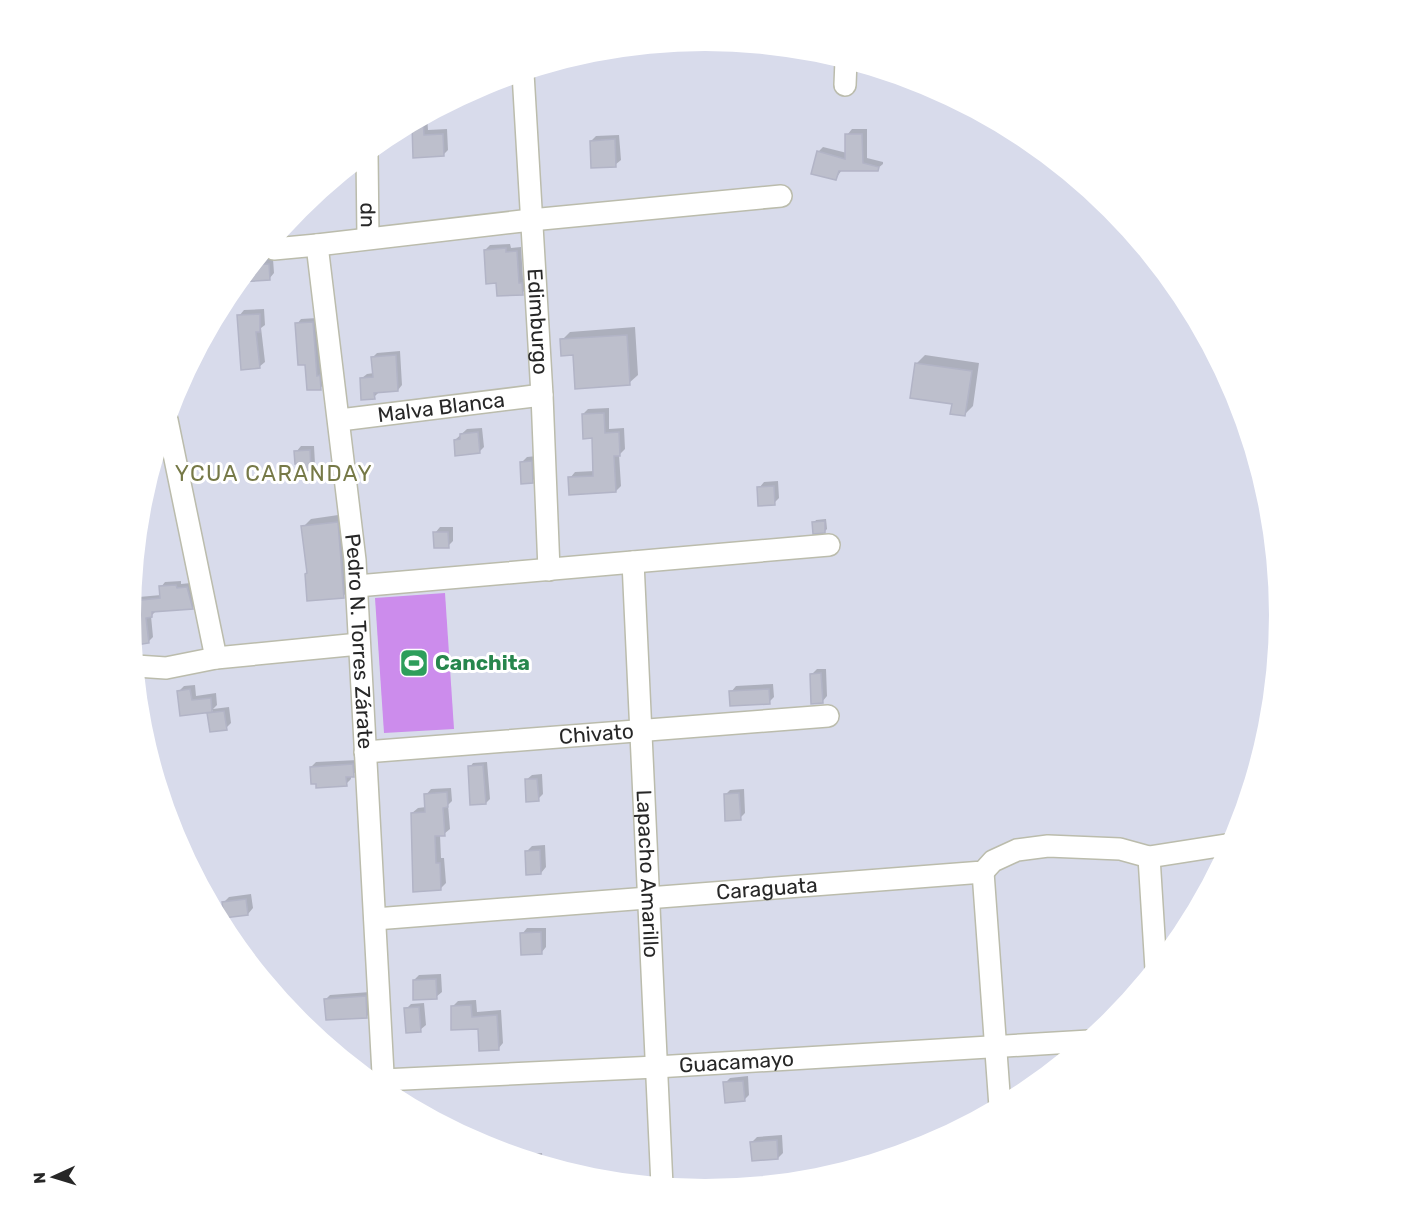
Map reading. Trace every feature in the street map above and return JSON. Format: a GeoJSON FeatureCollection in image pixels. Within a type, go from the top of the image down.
{"type":"FeatureCollection","features":[{"type":"Feature","properties":{"kind":"street"},"geometry":{"type":"LineString","coordinates":[[845,85],[846,69]]}},
{"type":"Feature","properties":{"kind":"street","name":"Edimburgo"},"geometry":{"type":"LineString","coordinates":[[523,81],[542,395],[549,570]]}},
{"type":"Feature","properties":{"kind":"street","name":"dn"},"geometry":{"type":"LineString","coordinates":[[367,164],[368,238]]}},
{"type":"Feature","properties":{"kind":"street"},"geometry":{"type":"LineString","coordinates":[[276,249],[531,220],[781,196]]}},
{"type":"Feature","properties":{"kind":"street","name":"Pedro N. Torres Zárate"},"geometry":{"type":"LineString","coordinates":[[317,244],[357,586],[384,1079]]}},
{"type":"Feature","properties":{"kind":"street","name":"Malva Blanca"},"geometry":{"type":"LineString","coordinates":[[339,420],[542,395]]}},
{"type":"Feature","properties":{"kind":"street"},"geometry":{"type":"LineString","coordinates":[[170,436],[216,658]]}},
{"type":"Feature","properties":{"kind":"street"},"geometry":{"type":"LineString","coordinates":[[357,586],[830,545]]}},
{"type":"Feature","properties":{"kind":"street","name":"Lapacho Amarillo"},"geometry":{"type":"LineString","coordinates":[[633,562],[662,1178]]}},
{"type":"Feature","properties":{"kind":"street"},"geometry":{"type":"LineString","coordinates":[[144,667],[166,668],[216,658],[359,644]]}},
{"type":"Feature","properties":{"kind":"street","name":"Chivato"},"geometry":{"type":"LineString","coordinates":[[365,752],[828,716]]}},
{"type":"Feature","properties":{"kind":"street"},"geometry":{"type":"LineString","coordinates":[[999,1097],[983,872],[993,861],[1017,850],[1048,846],[1120,849],[1149,857],[1221,846]]}},
{"type":"Feature","properties":{"kind":"street"},"geometry":{"type":"LineString","coordinates":[[1149,857],[1155,956]]}},
{"type":"Feature","properties":{"kind":"street","name":"Caraguata"},"geometry":{"type":"LineString","coordinates":[[375,919],[983,872]]}},
{"type":"Feature","properties":{"kind":"street","name":"Guacamayo"},"geometry":{"type":"LineString","coordinates":[[393,1085],[1076,1042]]}},
{"type":"Feature","properties":{"kind":"shaded area","name":"Canchita"},"geometry":{"type":"Polygon","coordinates":[[[445,593],[454,729],[384,733],[375,598],[445,593]]]}},
{"type":"Feature","properties":{"kind":"building"},"geometry":{"type":"Polygon","coordinates":[[[424,127],[424,135],[443,134],[444,156],[413,158],[412,134],[424,127]]]}},
{"type":"Feature","properties":{"kind":"building"},"geometry":{"type":"Polygon","coordinates":[[[845,134],[862,134],[863,163],[879,167],[878,171],[839,171],[836,180],[811,174],[817,151],[845,159],[845,134]]]}},
{"type":"Feature","properties":{"kind":"building"},"geometry":{"type":"Polygon","coordinates":[[[615,139],[616,167],[591,168],[590,141],[615,139]]]}},
{"type":"Feature","properties":{"kind":"building"},"geometry":{"type":"Polygon","coordinates":[[[506,248],[506,252],[517,251],[519,283],[522,283],[523,295],[497,296],[496,283],[486,284],[484,250],[506,248]]]}},
{"type":"Feature","properties":{"kind":"building"},"geometry":{"type":"Polygon","coordinates":[[[264,264],[269,264],[270,280],[251,281],[258,272],[264,264]]]}},
{"type":"Feature","properties":{"kind":"building"},"geometry":{"type":"Polygon","coordinates":[[[260,314],[260,332],[256,332],[260,368],[241,370],[237,315],[260,314]]]}},
{"type":"Feature","properties":{"kind":"building"},"geometry":{"type":"Polygon","coordinates":[[[313,322],[317,376],[320,375],[321,390],[307,390],[305,365],[298,365],[295,323],[313,322]]]}},
{"type":"Feature","properties":{"kind":"building"},"geometry":{"type":"Polygon","coordinates":[[[627,335],[630,385],[575,389],[573,355],[561,356],[560,339],[627,335]]]}},
{"type":"Feature","properties":{"kind":"building"},"geometry":{"type":"Polygon","coordinates":[[[396,355],[398,391],[374,393],[375,399],[361,400],[360,378],[373,377],[371,357],[396,355]]]}},
{"type":"Feature","properties":{"kind":"building"},"geometry":{"type":"Polygon","coordinates":[[[915,363],[972,371],[965,416],[950,414],[952,404],[910,398],[915,363]]]}},
{"type":"Feature","properties":{"kind":"building"},"geometry":{"type":"Polygon","coordinates":[[[604,413],[605,433],[619,432],[620,456],[614,456],[616,492],[569,495],[568,477],[593,476],[592,438],[583,439],[582,414],[604,413]]]}},
{"type":"Feature","properties":{"kind":"building"},"geometry":{"type":"Polygon","coordinates":[[[478,432],[480,453],[455,456],[454,440],[460,439],[460,434],[478,432]]]}},
{"type":"Feature","properties":{"kind":"building"},"geometry":{"type":"Polygon","coordinates":[[[310,450],[311,470],[300,471],[299,463],[295,464],[294,451],[310,450]]]}},
{"type":"Feature","properties":{"kind":"building"},"geometry":{"type":"Polygon","coordinates":[[[532,461],[533,483],[521,484],[520,462],[532,461]]]}},
{"type":"Feature","properties":{"kind":"building"},"geometry":{"type":"Polygon","coordinates":[[[774,486],[775,505],[758,506],[757,487],[774,486]]]}},
{"type":"Feature","properties":{"kind":"building"},"geometry":{"type":"Polygon","coordinates":[[[825,521],[825,533],[813,534],[812,522],[825,521]]]}},
{"type":"Feature","properties":{"kind":"building"},"geometry":{"type":"Polygon","coordinates":[[[338,522],[344,598],[307,601],[305,574],[307,573],[301,526],[338,522]]]}},
{"type":"Feature","properties":{"kind":"building"},"geometry":{"type":"Polygon","coordinates":[[[433,532],[448,532],[449,548],[434,548],[433,532]]]}},
{"type":"Feature","properties":{"kind":"building"},"geometry":{"type":"Polygon","coordinates":[[[159,586],[187,587],[193,609],[152,612],[152,617],[146,618],[149,643],[142,644],[141,600],[160,598],[159,586]]]}},
{"type":"Feature","properties":{"kind":"building"},"geometry":{"type":"Polygon","coordinates":[[[821,673],[823,703],[811,704],[810,674],[821,673]]]}},
{"type":"Feature","properties":{"kind":"building"},"geometry":{"type":"Polygon","coordinates":[[[190,689],[192,700],[211,698],[212,712],[180,716],[177,691],[190,689]]]}},
{"type":"Feature","properties":{"kind":"building"},"geometry":{"type":"Polygon","coordinates":[[[769,689],[770,704],[730,706],[729,691],[769,689]]]}},
{"type":"Feature","properties":{"kind":"building"},"geometry":{"type":"Polygon","coordinates":[[[224,711],[227,730],[210,732],[207,713],[224,711]]]}},
{"type":"Feature","properties":{"kind":"building"},"geometry":{"type":"Polygon","coordinates":[[[353,764],[354,777],[346,777],[347,786],[316,788],[316,784],[311,784],[310,767],[353,764]]]}},
{"type":"Feature","properties":{"kind":"building"},"geometry":{"type":"Polygon","coordinates":[[[483,765],[486,804],[470,805],[468,766],[483,765]]]}},
{"type":"Feature","properties":{"kind":"building"},"geometry":{"type":"Polygon","coordinates":[[[525,779],[537,779],[539,801],[526,802],[525,779]]]}},
{"type":"Feature","properties":{"kind":"building"},"geometry":{"type":"Polygon","coordinates":[[[447,792],[448,807],[443,808],[445,836],[435,836],[436,863],[440,863],[441,890],[413,892],[411,813],[425,812],[424,794],[447,792]]]}},
{"type":"Feature","properties":{"kind":"building"},"geometry":{"type":"Polygon","coordinates":[[[739,793],[741,820],[725,821],[724,794],[739,793]]]}},
{"type":"Feature","properties":{"kind":"building"},"geometry":{"type":"Polygon","coordinates":[[[540,850],[541,874],[526,875],[525,851],[540,850]]]}},
{"type":"Feature","properties":{"kind":"building"},"geometry":{"type":"Polygon","coordinates":[[[246,899],[248,915],[229,917],[222,902],[246,899]]]}},
{"type":"Feature","properties":{"kind":"building"},"geometry":{"type":"Polygon","coordinates":[[[541,932],[542,954],[521,955],[520,933],[541,932]]]}},
{"type":"Feature","properties":{"kind":"building"},"geometry":{"type":"Polygon","coordinates":[[[436,979],[437,999],[413,1000],[413,980],[436,979]]]}},
{"type":"Feature","properties":{"kind":"building"},"geometry":{"type":"Polygon","coordinates":[[[366,996],[367,1018],[326,1020],[324,999],[366,996]]]}},
{"type":"Feature","properties":{"kind":"building"},"geometry":{"type":"Polygon","coordinates":[[[471,1005],[472,1017],[497,1015],[499,1050],[479,1051],[478,1029],[451,1030],[451,1006],[471,1005]]]}},
{"type":"Feature","properties":{"kind":"building"},"geometry":{"type":"Polygon","coordinates":[[[419,1007],[421,1032],[406,1033],[404,1008],[419,1007]]]}},
{"type":"Feature","properties":{"kind":"building"},"geometry":{"type":"Polygon","coordinates":[[[743,1081],[745,1101],[725,1103],[723,1082],[743,1081]]]}},
{"type":"Feature","properties":{"kind":"building"},"geometry":{"type":"Polygon","coordinates":[[[777,1140],[778,1159],[752,1161],[750,1142],[777,1140]]]}},
{"type":"Feature","properties":{"kind":"place","name":"Canchita"},"geometry":{"type":"Point","coordinates":[414,663]}},
{"type":"Feature","properties":{"kind":"district","name":"YCUA CARANDAY"},"geometry":{"type":"Point","coordinates":[274,473]}}]}
